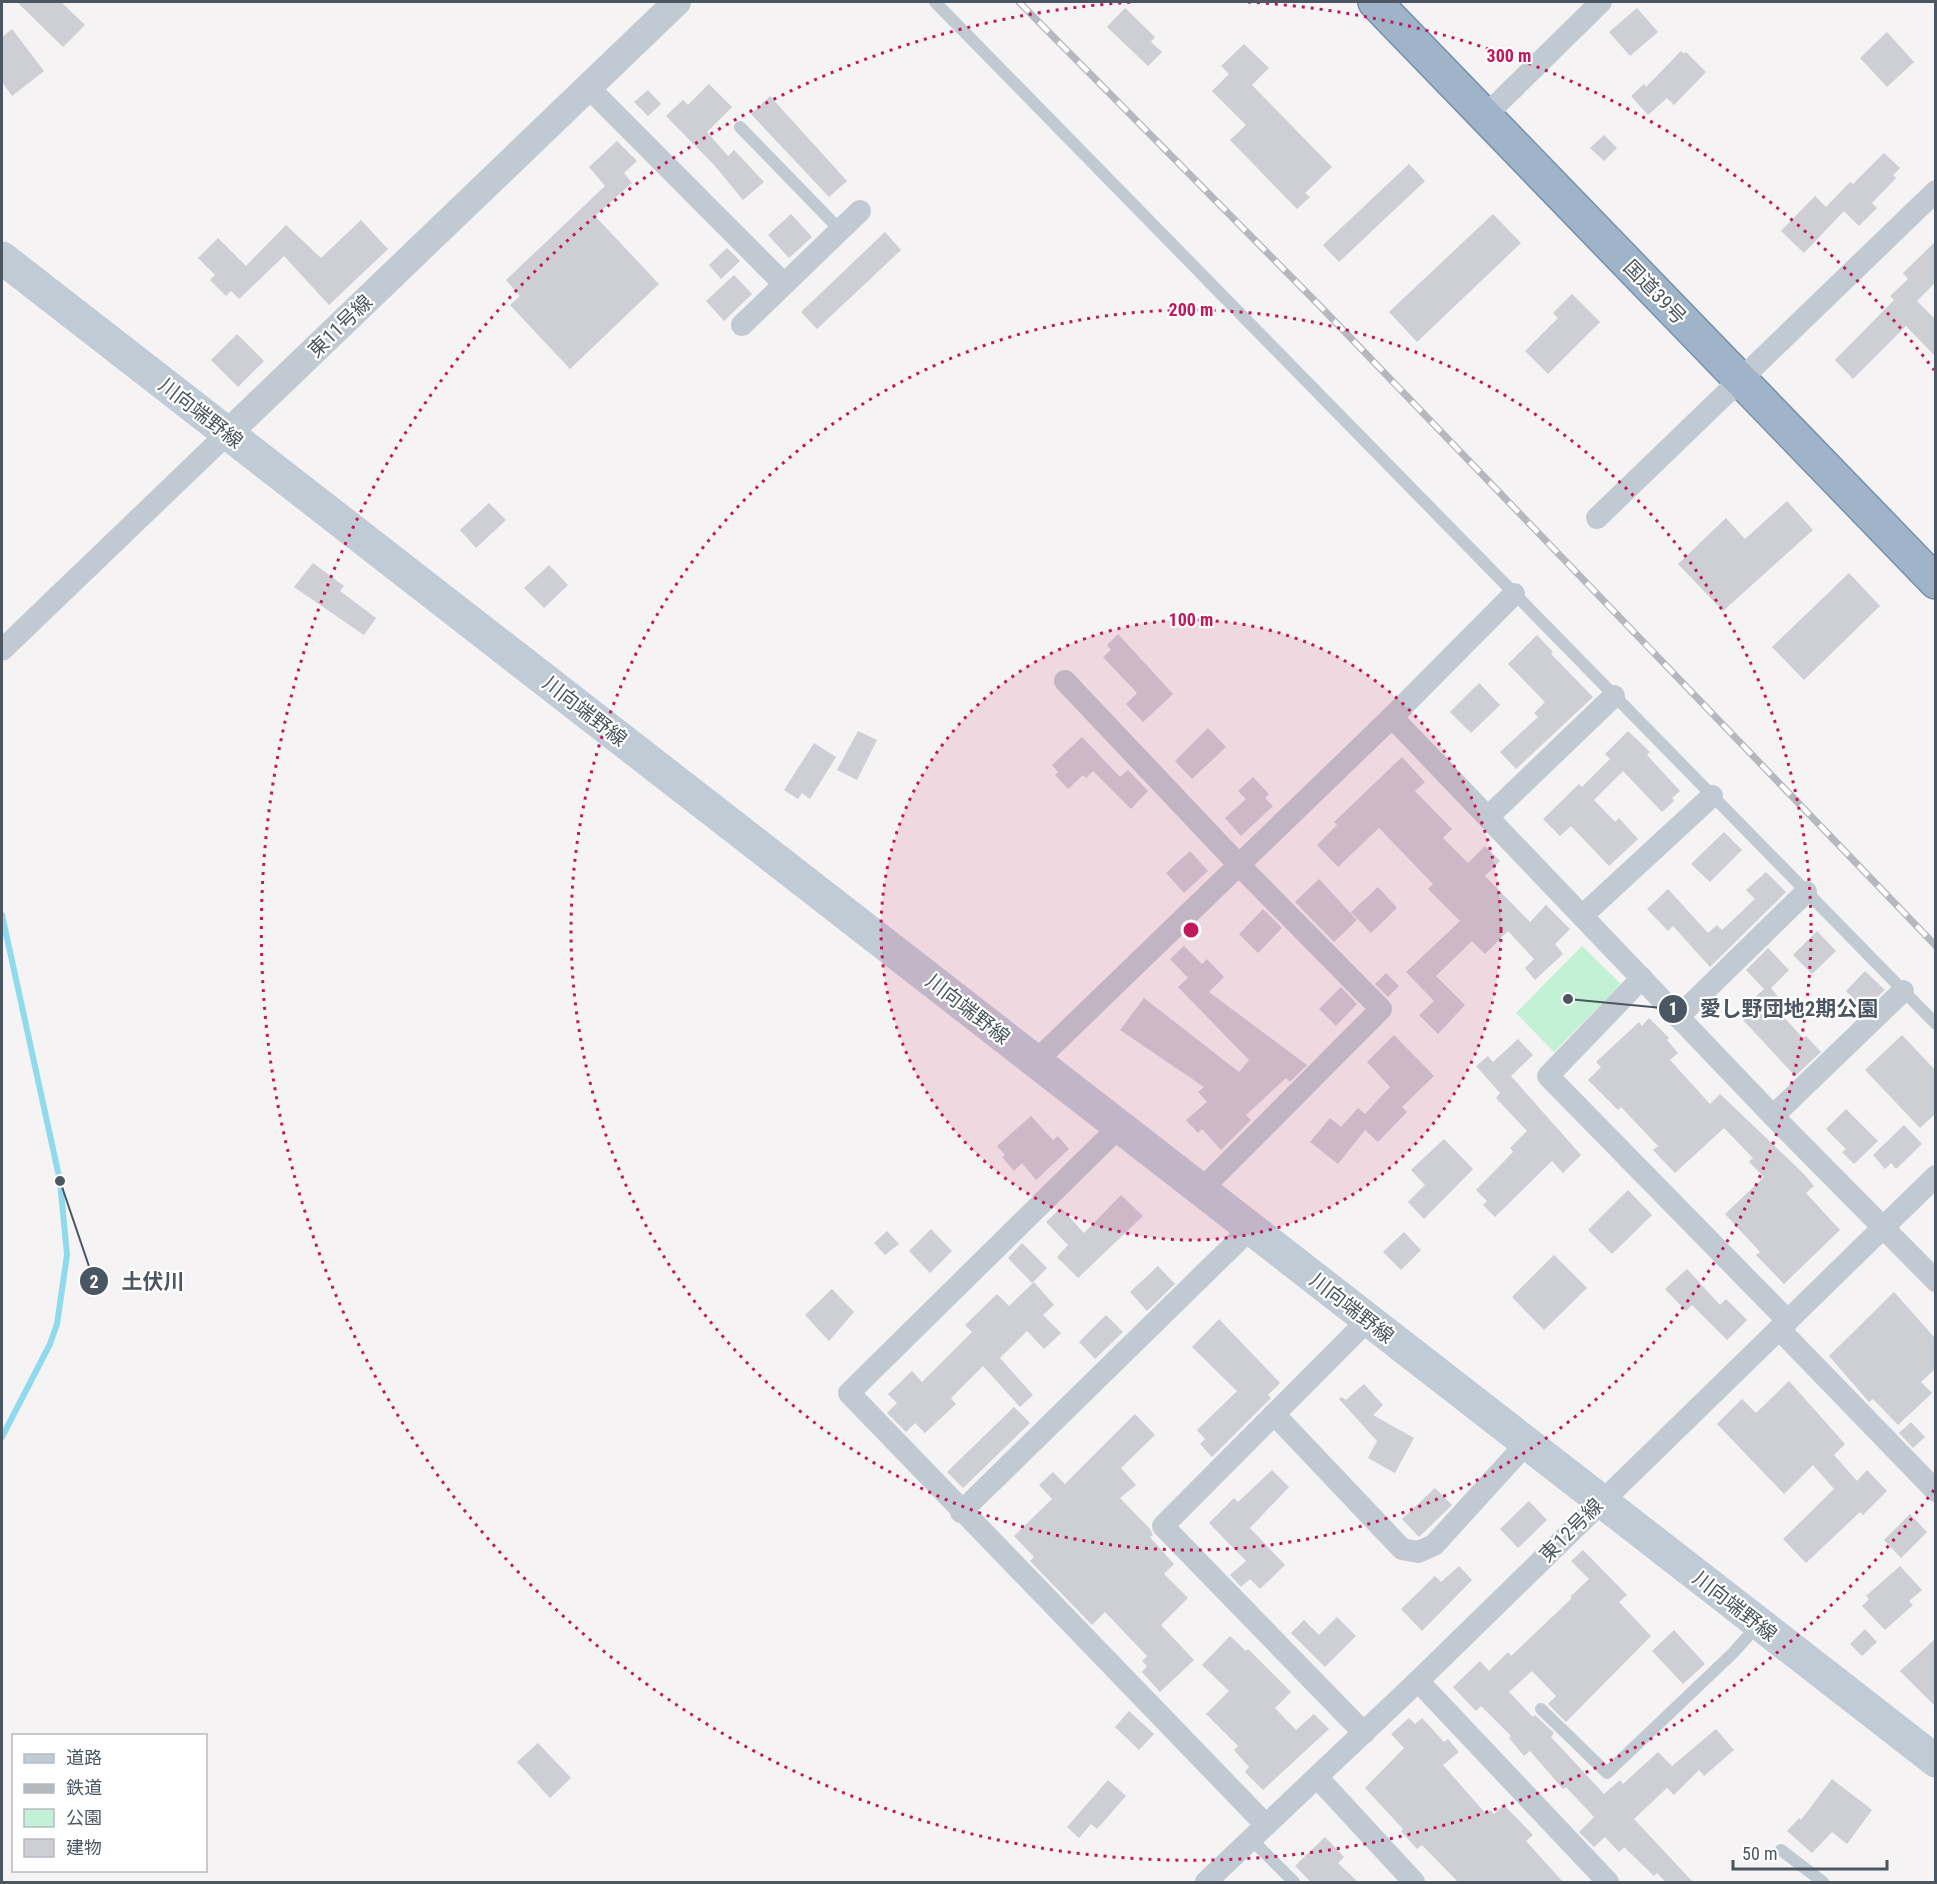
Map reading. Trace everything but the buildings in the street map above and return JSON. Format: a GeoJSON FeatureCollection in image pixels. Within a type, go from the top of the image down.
{"type":"FeatureCollection","features":[{"type":"Feature","properties":{"kind":"highway","name":"国道39号"},"geometry":{"type":"LineString","coordinates":[[1375,2],[1935,582]]}},
{"type":"Feature","properties":{"kind":"main road","name":"川向端野線"},"geometry":{"type":"LineString","coordinates":[[2,258],[1935,1761]]}},
{"type":"Feature","properties":{"kind":"street","name":"東11号線"},"geometry":{"type":"LineString","coordinates":[[2,650],[677,2]]}},
{"type":"Feature","properties":{"kind":"street"},"geometry":{"type":"LineString","coordinates":[[1485,116],[1601,2]]}},
{"type":"Feature","properties":{"kind":"street"},"geometry":{"type":"LineString","coordinates":[[588,87],[784,284]]}},
{"type":"Feature","properties":{"kind":"street"},"geometry":{"type":"LineString","coordinates":[[1597,518],[1935,191]]}},
{"type":"Feature","properties":{"kind":"street"},"geometry":{"type":"LineString","coordinates":[[742,325],[860,211]]}},
{"type":"Feature","properties":{"kind":"street"},"geometry":{"type":"LineString","coordinates":[[1036,1062],[1392,717],[1514,594]]}},
{"type":"Feature","properties":{"kind":"street"},"geometry":{"type":"LineString","coordinates":[[1065,681],[1239,865],[1381,1009],[1201,1190]]}},
{"type":"Feature","properties":{"kind":"street"},"geometry":{"type":"LineString","coordinates":[[1488,817],[1614,696]]}},
{"type":"Feature","properties":{"kind":"street"},"geometry":{"type":"LineString","coordinates":[[1392,717],[1773,1116],[1935,1281]]}},
{"type":"Feature","properties":{"kind":"street"},"geometry":{"type":"LineString","coordinates":[[1582,916],[1712,796]]}},
{"type":"Feature","properties":{"kind":"street"},"geometry":{"type":"LineString","coordinates":[[1678,1017],[1806,892]]}},
{"type":"Feature","properties":{"kind":"street"},"geometry":{"type":"LineString","coordinates":[[1642,978],[1548,1076],[1783,1325],[1935,1491]]}},
{"type":"Feature","properties":{"kind":"street"},"geometry":{"type":"LineString","coordinates":[[1773,1116],[1903,991]]}},
{"type":"Feature","properties":{"kind":"street"},"geometry":{"type":"LineString","coordinates":[[1120,1126],[849,1393],[1258,1832]]}},
{"type":"Feature","properties":{"kind":"street","name":"東12号線"},"geometry":{"type":"LineString","coordinates":[[1206,1882],[1418,1682],[1599,1502],[1935,1176]]}},
{"type":"Feature","properties":{"kind":"street"},"geometry":{"type":"LineString","coordinates":[[961,1512],[1250,1229]]}},
{"type":"Feature","properties":{"kind":"street"},"geometry":{"type":"LineString","coordinates":[[1364,1733],[1162,1526],[1368,1320]]}},
{"type":"Feature","properties":{"kind":"street"},"geometry":{"type":"LineString","coordinates":[[1274,1414],[1402,1549],[1418,1552],[1434,1545],[1526,1444]]}},
{"type":"Feature","properties":{"kind":"street"},"geometry":{"type":"LineString","coordinates":[[1418,1682],[1608,1882]]}},
{"type":"Feature","properties":{"kind":"street"},"geometry":{"type":"LineString","coordinates":[[1317,1777],[1414,1882]]}},
{"type":"Feature","properties":{"kind":"lane"},"geometry":{"type":"LineString","coordinates":[[935,2],[1935,1024]]}},
{"type":"Feature","properties":{"kind":"lane"},"geometry":{"type":"LineString","coordinates":[[740,127],[840,230]]}},
{"type":"Feature","properties":{"kind":"lane"},"geometry":{"type":"LineString","coordinates":[[1541,1709],[1607,1773],[1733,1653],[1759,1624]]}},
{"type":"Feature","properties":{"kind":"lane"},"geometry":{"type":"LineString","coordinates":[[1258,1832],[1294,1882]]}},
{"type":"Feature","properties":{"kind":"lane"},"geometry":{"type":"LineString","coordinates":[[1781,1850],[1823,1882]]}},
{"type":"Feature","properties":{"kind":"green space"},"geometry":{"type":"Polygon","coordinates":[[[1582,946],[1621,984],[1554,1052],[1516,1013],[1582,946]]]}},
{"type":"Feature","properties":{"kind":"waterway"},"geometry":{"type":"LineString","coordinates":[[2,915],[60,1181],[67,1255],[57,1324],[50,1344],[2,1437]]}},
{"type":"Feature","properties":{"kind":"railway"},"geometry":{"type":"LineString","coordinates":[[1019,2],[1319,305],[1936,946]]}},
{"type":"Feature","properties":{"kind":"place","name":"愛し野団地2期公園"},"geometry":{"type":"Point","coordinates":[1568,999]}},
{"type":"Feature","properties":{"kind":"place","name":"土伏川"},"geometry":{"type":"Point","coordinates":[60,1181]}}]}
